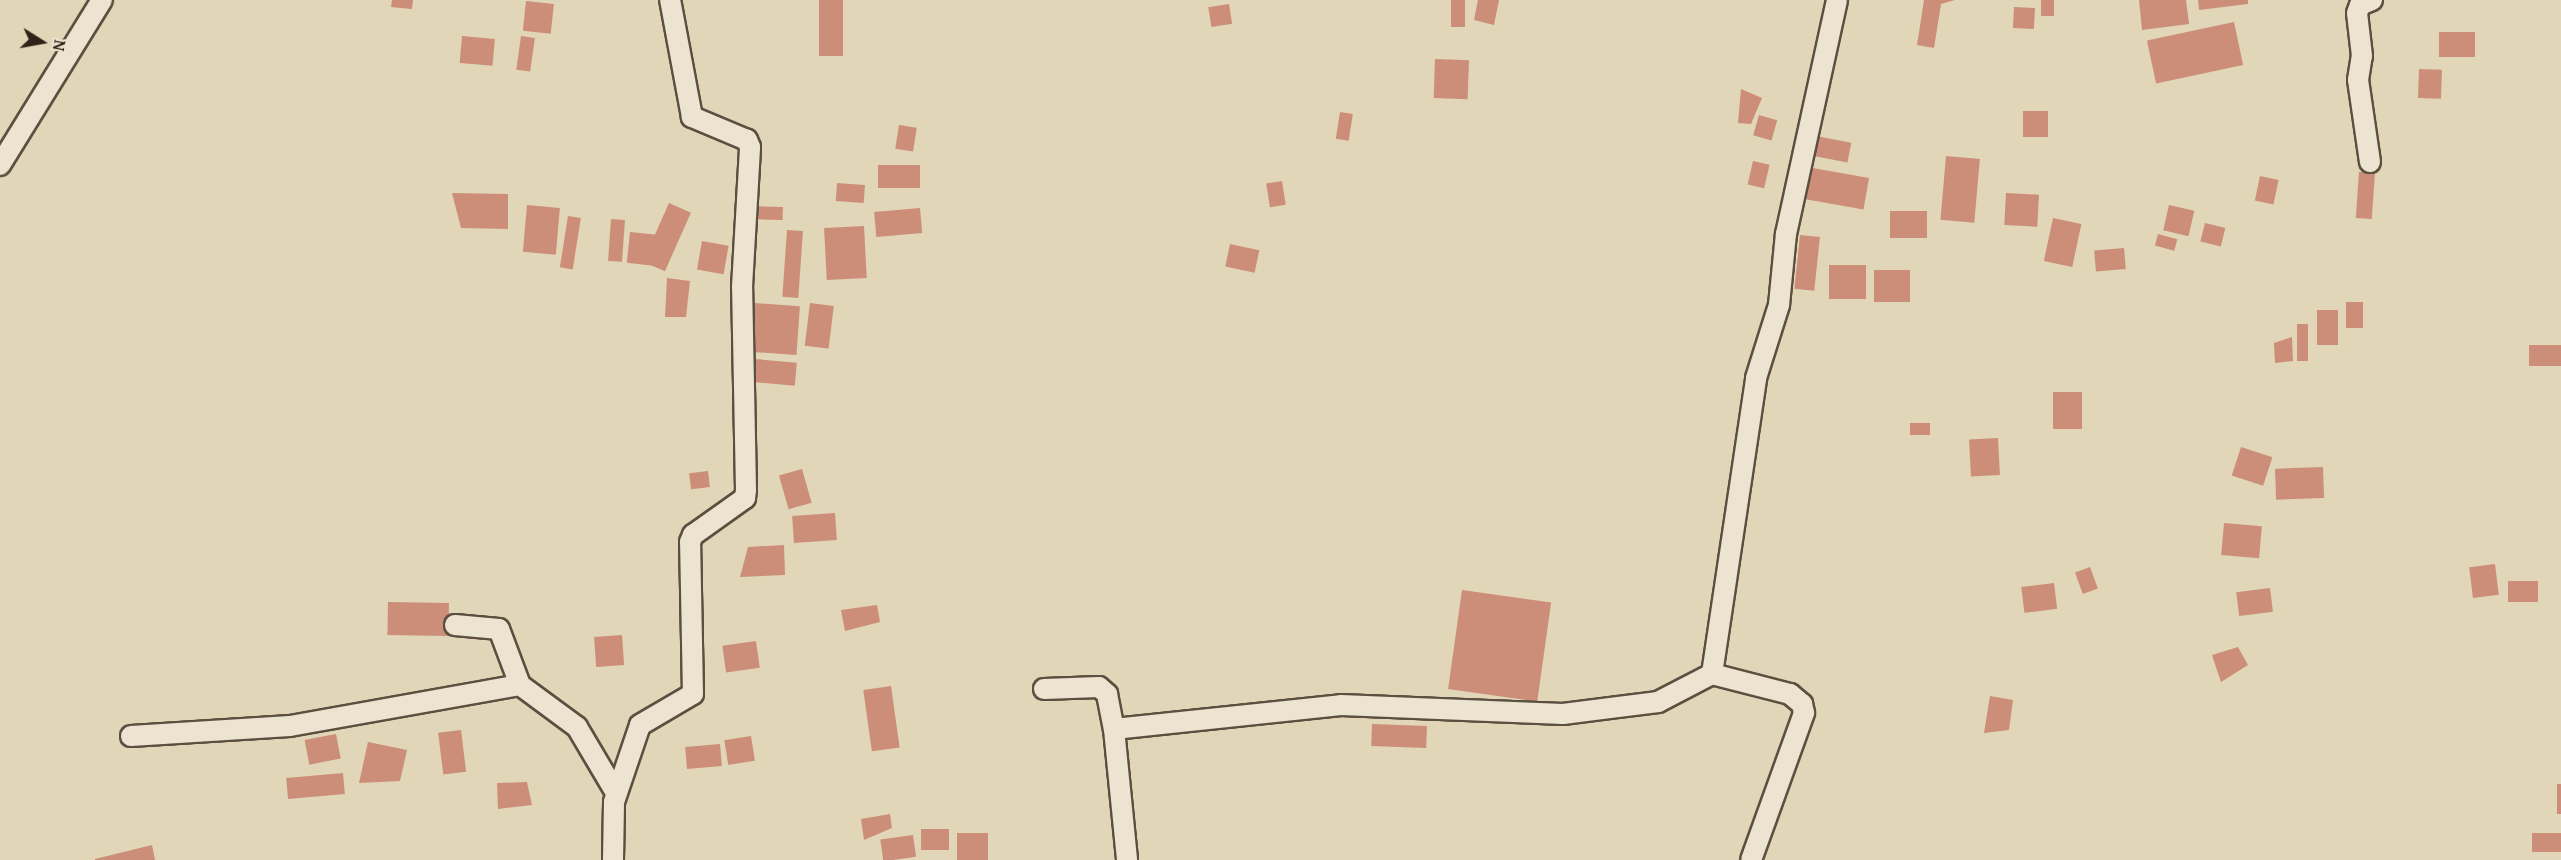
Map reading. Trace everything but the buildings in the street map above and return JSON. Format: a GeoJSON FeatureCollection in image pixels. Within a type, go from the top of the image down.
{"type":"FeatureCollection","features":[{"type":"Feature","properties":{"kind":"street"},"geometry":{"type":"LineString","coordinates":[[0,165],[102,0]]}},
{"type":"Feature","properties":{"kind":"street"},"geometry":{"type":"LineString","coordinates":[[613,860],[616,793],[640,725],[693,694],[690,542],[745,498],[746,490],[742,287],[750,147],[747,140],[692,117],[670,0]]}},
{"type":"Feature","properties":{"kind":"street"},"geometry":{"type":"LineString","coordinates":[[1712,674],[1756,378],[1779,304],[1786,234],[1837,0]]}},
{"type":"Feature","properties":{"kind":"street"},"geometry":{"type":"LineString","coordinates":[[2370,162],[2358,80],[2362,56],[2357,13],[2360,5],[2372,0]]}},
{"type":"Feature","properties":{"kind":"street"},"geometry":{"type":"LineString","coordinates":[[455,625],[499,629],[520,685],[577,727],[616,793]]}},
{"type":"Feature","properties":{"kind":"street"},"geometry":{"type":"LineString","coordinates":[[1114,729],[1341,705],[1563,714],[1658,702],[1712,674],[1790,694],[1802,704],[1804,713],[1751,860]]}},
{"type":"Feature","properties":{"kind":"street"},"geometry":{"type":"LineString","coordinates":[[131,736],[290,726],[520,685]]}},
{"type":"Feature","properties":{"kind":"street"},"geometry":{"type":"LineString","coordinates":[[1044,689],[1100,687],[1107,694],[1114,729],[1127,860]]}}]}
